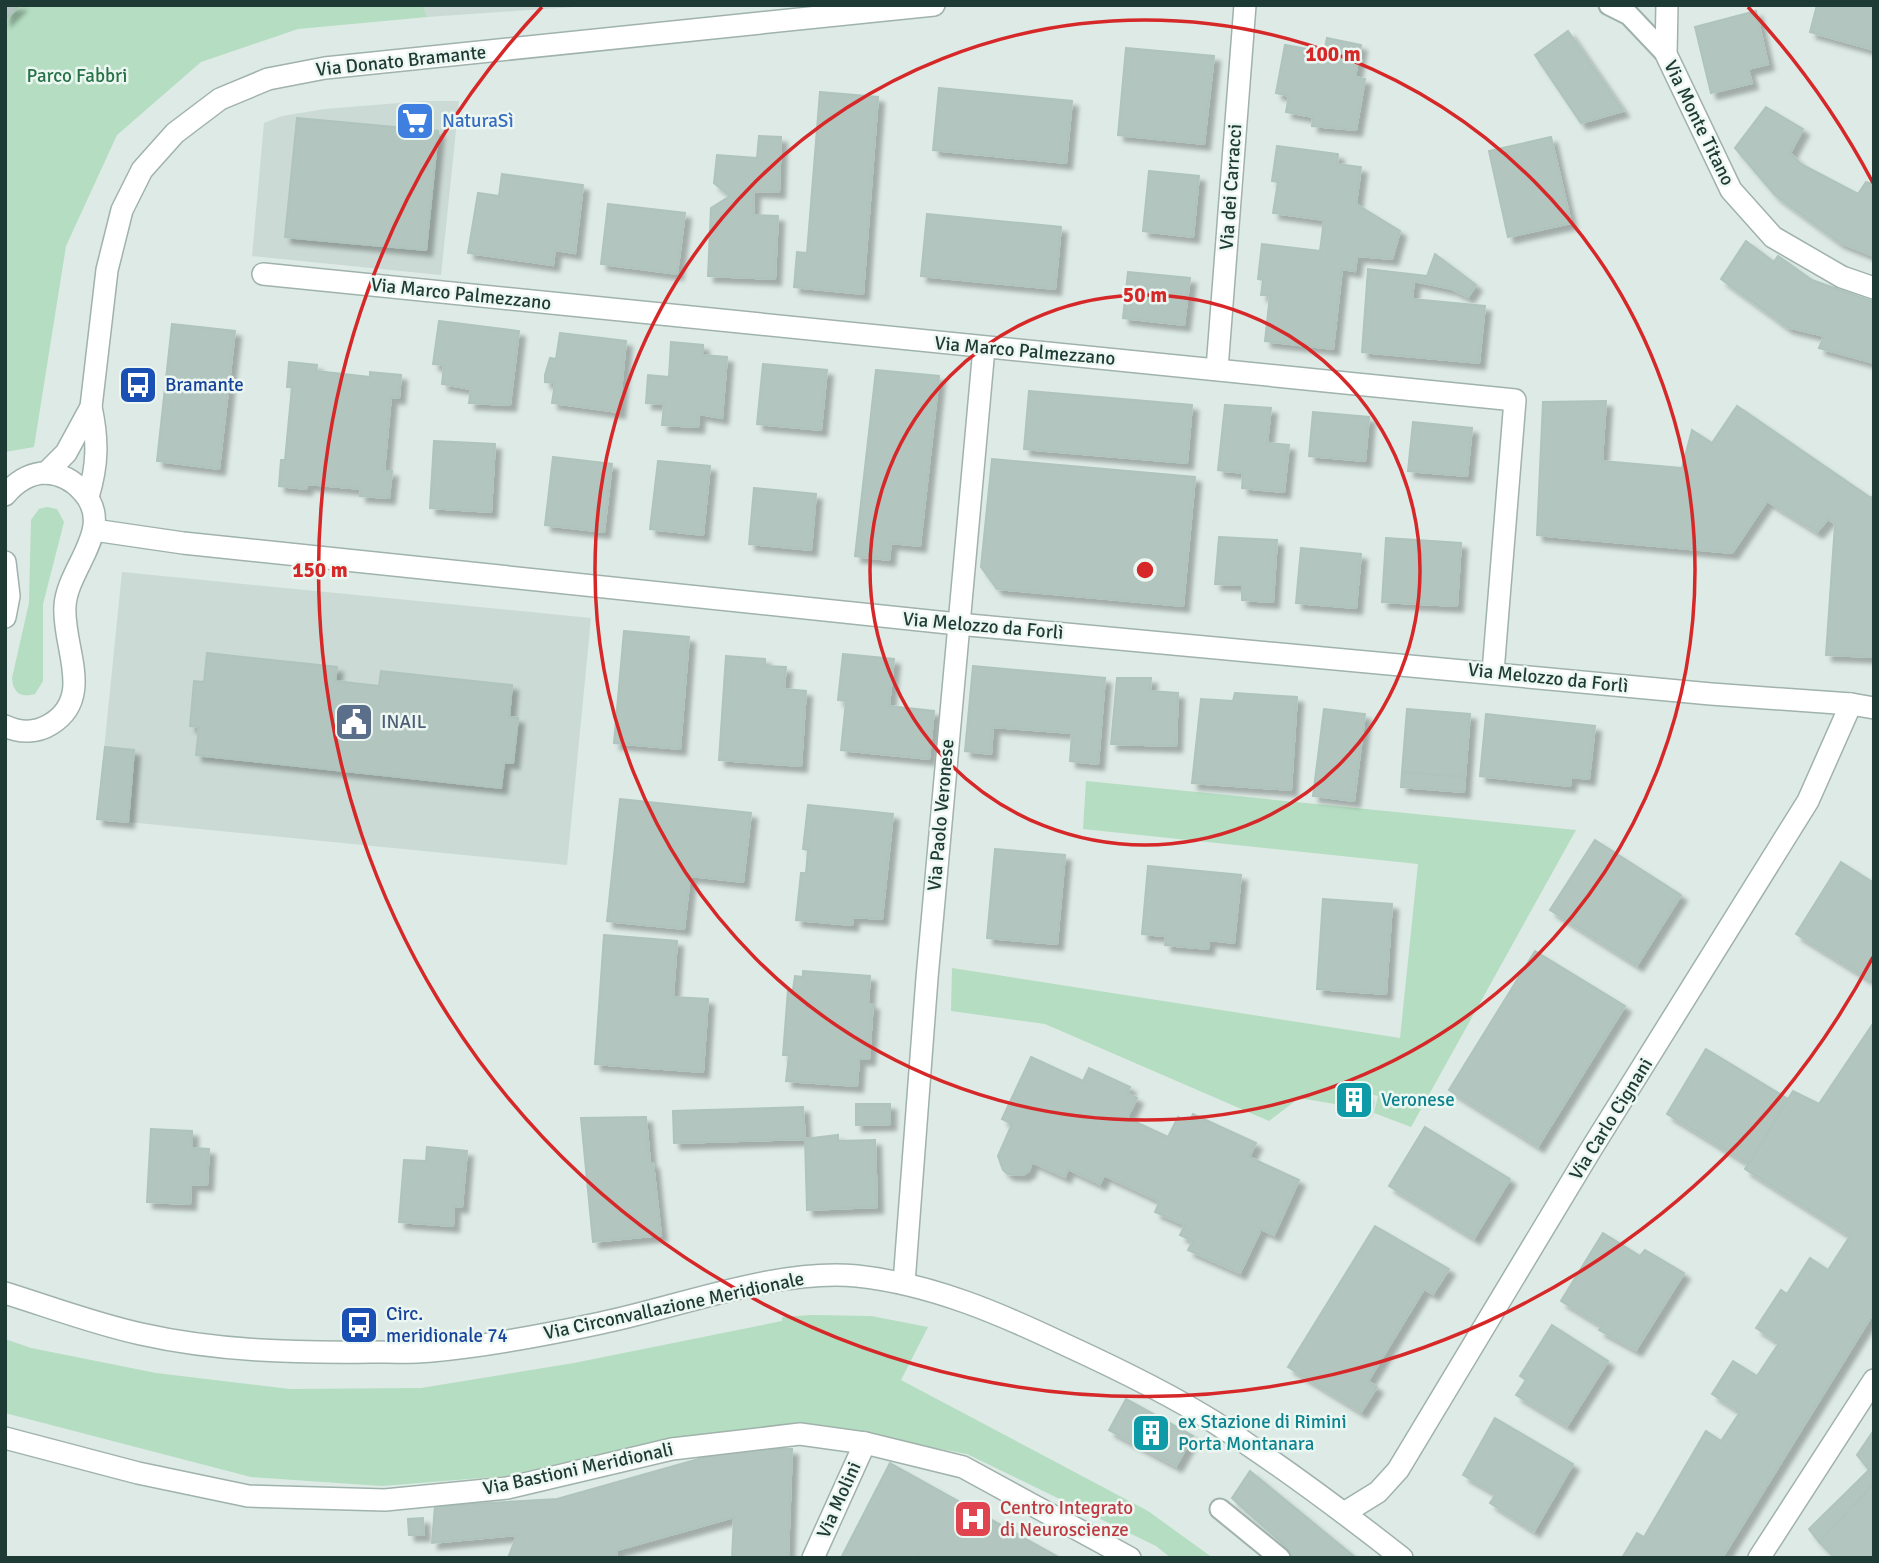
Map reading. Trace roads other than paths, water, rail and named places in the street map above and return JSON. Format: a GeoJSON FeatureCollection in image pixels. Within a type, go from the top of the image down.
{"type":"FeatureCollection","features":[{"type":"Feature","properties":{"kind":"street","name":"Via Donato Bramante"},"geometry":{"type":"LineString","coordinates":[[88,497],[95,472],[97,434],[91,407],[107,270],[122,210],[142,170],[175,133],[219,99],[268,79],[325,68],[934,5]]}},
{"type":"Feature","properties":{"kind":"street","name":"Via dei Carracci"},"geometry":{"type":"LineString","coordinates":[[1217,369],[1245,5]]}},
{"type":"Feature","properties":{"kind":"street","name":"Via Monte Titano"},"geometry":{"type":"LineString","coordinates":[[1667,5],[1666,54],[1731,190],[1773,237],[1842,277],[1874,288]]}},
{"type":"Feature","properties":{"kind":"street","name":"Via Marco Palmezzano"},"geometry":{"type":"LineString","coordinates":[[263,274],[1515,400],[1493,673]]}},
{"type":"Feature","properties":{"kind":"street","name":"Via Paolo Veronese"},"geometry":{"type":"LineString","coordinates":[[904,1283],[958,624],[984,348]]}},
{"type":"Feature","properties":{"kind":"street","name":"Via Donato Bramante"},"geometry":{"type":"LineString","coordinates":[[46,473],[66,453],[91,407]]}},
{"type":"Feature","properties":{"kind":"street"},"geometry":{"type":"LineString","coordinates":[[5,495],[17,482],[31,475],[46,473],[62,476],[77,485],[88,497],[94,513],[94,530],[69,585],[65,605],[65,630],[75,674],[75,691],[70,707],[59,719],[44,728],[28,731],[5,726]]}},
{"type":"Feature","properties":{"kind":"street","name":"Via Melozzo da Forlì"},"geometry":{"type":"LineString","coordinates":[[94,530],[183,543],[958,624],[1874,708]]}},
{"type":"Feature","properties":{"kind":"street"},"geometry":{"type":"LineString","coordinates":[[5,562],[9,596],[5,617]]}},
{"type":"Feature","properties":{"kind":"street","name":"Via Carlo Cignani"},"geometry":{"type":"LineString","coordinates":[[1344,1513],[1378,1492],[1398,1470],[1590,1151],[1808,801],[1851,704]]}},
{"type":"Feature","properties":{"kind":"street","name":"Via Circonvallazione Meridionale"},"geometry":{"type":"LineString","coordinates":[[5,1293],[140,1334],[228,1347],[327,1353],[430,1351],[525,1337],[602,1323],[739,1289],[800,1277],[854,1276],[904,1283],[996,1312],[1134,1377],[1212,1421],[1344,1513],[1402,1558]]}},
{"type":"Feature","properties":{"kind":"street"},"geometry":{"type":"LineString","coordinates":[[1759,1558],[1874,1380]]}},
{"type":"Feature","properties":{"kind":"street","name":"Via Bastioni Meridionali"},"geometry":{"type":"LineString","coordinates":[[5,1438],[138,1473],[248,1496],[384,1500],[507,1488],[672,1448],[800,1434],[865,1443],[963,1467],[1130,1558]]}},
{"type":"Feature","properties":{"kind":"street","name":"Via Molini"},"geometry":{"type":"LineString","coordinates":[[813,1558],[865,1443]]}},
{"type":"Feature","properties":{"kind":"lane"},"geometry":{"type":"LineString","coordinates":[[1609,5],[1629,15],[1666,54]]}},
{"type":"Feature","properties":{"kind":"lane"},"geometry":{"type":"LineString","coordinates":[[1220,1509],[1280,1558]]}},
{"type":"Feature","properties":{"kind":"place","name":"NaturaSì"},"geometry":{"type":"Point","coordinates":[415,121]}},
{"type":"Feature","properties":{"kind":"place","name":"Bramante"},"geometry":{"type":"Point","coordinates":[138,385]}},
{"type":"Feature","properties":{"kind":"place","name":"INAIL"},"geometry":{"type":"Point","coordinates":[354,722]}},
{"type":"Feature","properties":{"kind":"place","name":"Veronese"},"geometry":{"type":"Point","coordinates":[1354,1100]}},
{"type":"Feature","properties":{"kind":"place","name":"Circ. meridionale 74"},"geometry":{"type":"Point","coordinates":[359,1325]}},
{"type":"Feature","properties":{"kind":"place","name":"ex Stazione di Rimini Porta Montanara"},"geometry":{"type":"Point","coordinates":[1151,1433]}},
{"type":"Feature","properties":{"kind":"place","name":"Centro Integrato di Neuroscienze"},"geometry":{"type":"Point","coordinates":[973,1519]}},
{"type":"Feature","properties":{"kind":"park label","name":"Parco Fabbri"},"geometry":{"type":"Point","coordinates":[77,76]}}]}
